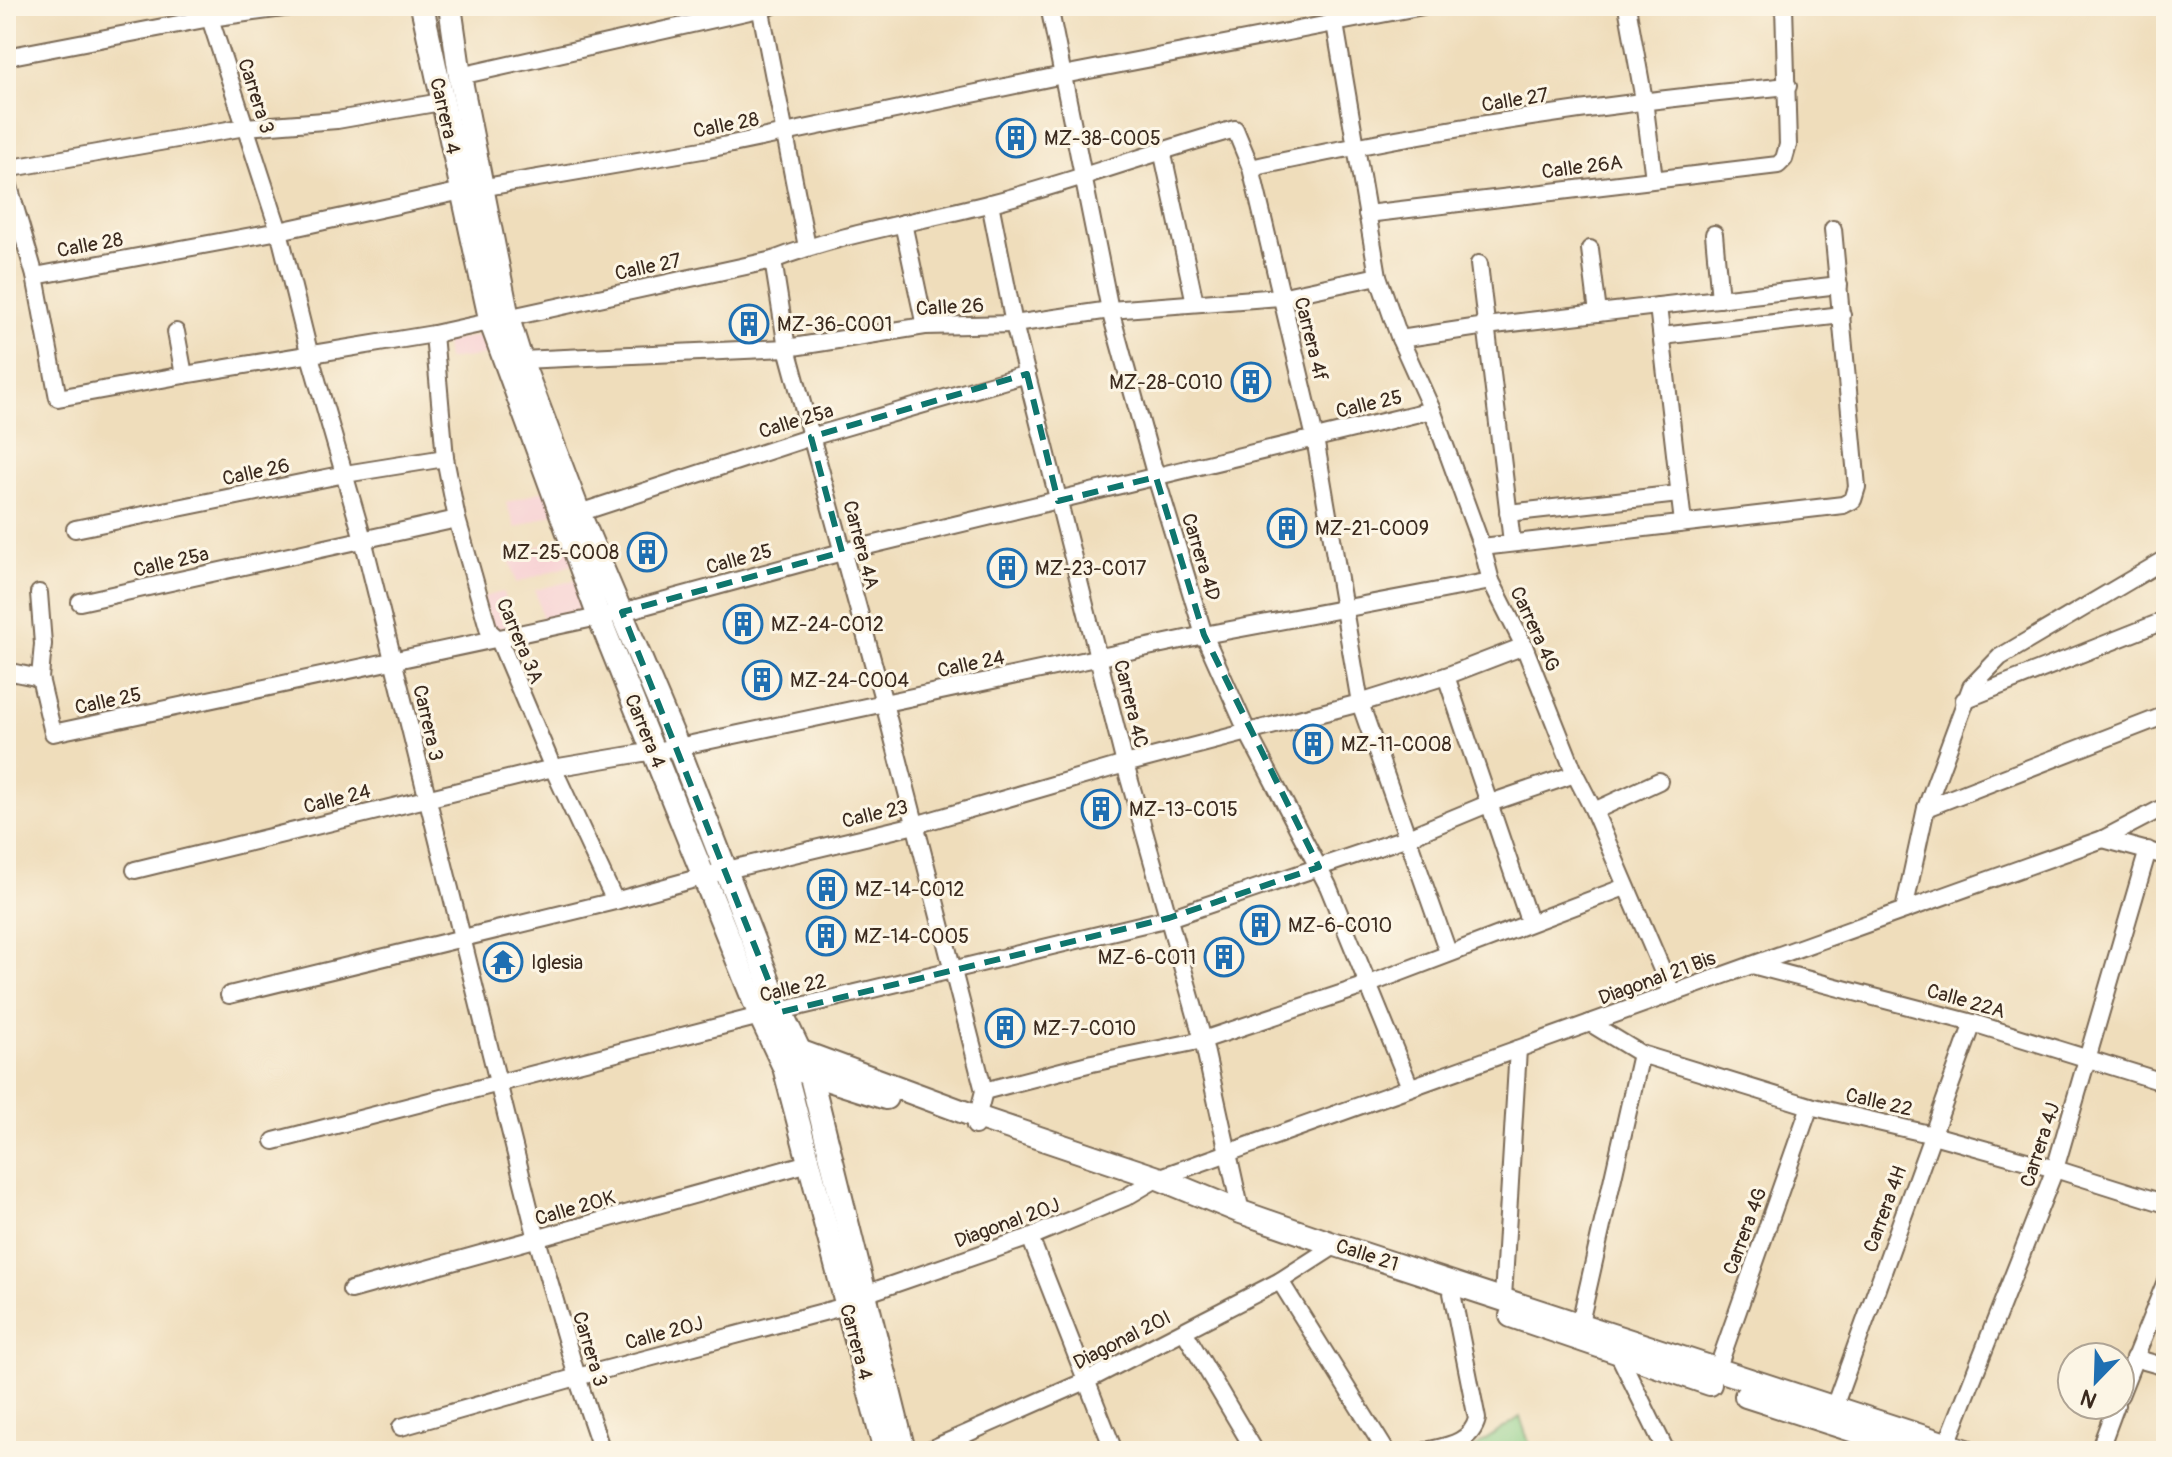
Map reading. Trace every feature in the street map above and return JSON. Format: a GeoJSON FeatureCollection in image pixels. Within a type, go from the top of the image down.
{"type":"FeatureCollection","features":[{"type":"Feature","properties":{"kind":"main road","name":"Carrera 4"},"geometry":{"type":"LineString","coordinates":[[422,6],[441,102],[473,190]]}},
{"type":"Feature","properties":{"kind":"main road","name":"Carrera 4"},"geometry":{"type":"LineString","coordinates":[[450,6],[473,190],[500,321],[599,617],[653,751],[716,873]]}},
{"type":"Feature","properties":{"kind":"main road","name":"Carrera 4"},"geometry":{"type":"LineString","coordinates":[[500,321],[521,360],[579,513],[678,747],[716,873],[770,1014],[791,1058],[809,1163],[856,1300]]}},
{"type":"Feature","properties":{"kind":"main road","name":"Carrera 4"},"geometry":{"type":"LineString","coordinates":[[770,1014],[774,1044]]}},
{"type":"Feature","properties":{"kind":"main road","name":"Calle 21"},"geometry":{"type":"LineString","coordinates":[[774,1044],[791,1058],[1241,1212],[1332,1249],[1503,1298],[1580,1323],[1614,1344],[1717,1370],[1957,1448]]}},
{"type":"Feature","properties":{"kind":"main road","name":"Carrera 4"},"geometry":{"type":"LineString","coordinates":[[791,1058],[810,1073],[885,1450]]}},
{"type":"Feature","properties":{"kind":"main road","name":"Calle 21"},"geometry":{"type":"LineString","coordinates":[[810,1073],[977,1123]]}},
{"type":"Feature","properties":{"kind":"main road","name":"Calle 21"},"geometry":{"type":"LineString","coordinates":[[1152,1183],[1452,1293],[1614,1344],[1917,1451]]}},
{"type":"Feature","properties":{"kind":"street"},"geometry":{"type":"LineString","coordinates":[[6,57],[208,12],[298,6]]}},
{"type":"Feature","properties":{"kind":"street","name":"Carrera 4D"},"geometry":{"type":"LineString","coordinates":[[1049,6],[1110,310],[1204,635],[1247,731],[1319,867],[1410,1087]]}},
{"type":"Feature","properties":{"kind":"street","name":"Calle 28"},"geometry":{"type":"LineString","coordinates":[[35,276],[279,231],[473,190],[784,134],[1334,14],[1423,6]]}},
{"type":"Feature","properties":{"kind":"street"},"geometry":{"type":"LineString","coordinates":[[1627,6],[1654,179]]}},
{"type":"Feature","properties":{"kind":"street"},"geometry":{"type":"LineString","coordinates":[[1784,6],[1788,86]]}},
{"type":"Feature","properties":{"kind":"street"},"geometry":{"type":"LineString","coordinates":[[460,76],[764,7],[784,134],[807,247]]}},
{"type":"Feature","properties":{"kind":"street","name":"Carrera 3"},"geometry":{"type":"LineString","coordinates":[[208,12],[279,231],[310,356],[363,539],[537,1239],[602,1451]]}},
{"type":"Feature","properties":{"kind":"street"},"geometry":{"type":"LineString","coordinates":[[1334,14],[1367,214]]}},
{"type":"Feature","properties":{"kind":"street","name":"Calle 27"},"geometry":{"type":"LineString","coordinates":[[1251,168],[1355,145],[1644,100],[1788,86]]}},
{"type":"Feature","properties":{"kind":"street","name":"Calle 26A"},"geometry":{"type":"LineString","coordinates":[[1367,214],[1778,165],[1784,159],[1788,145],[1788,86]]}},
{"type":"Feature","properties":{"kind":"street"},"geometry":{"type":"LineString","coordinates":[[6,169],[245,127],[337,120],[441,102]]}},
{"type":"Feature","properties":{"kind":"street","name":"Calle 27"},"geometry":{"type":"LineString","coordinates":[[35,276],[58,398],[434,334],[773,260],[807,247],[1083,177],[1235,129]]}},
{"type":"Feature","properties":{"kind":"street","name":"Carrera 4f"},"geometry":{"type":"LineString","coordinates":[[1235,129],[1251,168],[1315,438],[1360,703],[1448,952]]}},
{"type":"Feature","properties":{"kind":"street"},"geometry":{"type":"LineString","coordinates":[[1162,150],[1195,303]]}},
{"type":"Feature","properties":{"kind":"street"},"geometry":{"type":"LineString","coordinates":[[6,176],[35,276]]}},
{"type":"Feature","properties":{"kind":"street","name":"Carrera 4C"},"geometry":{"type":"LineString","coordinates":[[990,203],[1014,324],[1058,501],[1125,764],[1203,1040],[1241,1212]]}},
{"type":"Feature","properties":{"kind":"street","name":"Carrera 4G"},"geometry":{"type":"LineString","coordinates":[[1367,214],[1378,276],[1400,339],[1432,410],[1482,547],[1491,581],[1524,646],[1575,774],[1672,993]]}},
{"type":"Feature","properties":{"kind":"street"},"geometry":{"type":"LineString","coordinates":[[903,223],[925,326]]}},
{"type":"Feature","properties":{"kind":"street"},"geometry":{"type":"LineString","coordinates":[[1482,547],[1843,505],[1856,496],[1833,229]]}},
{"type":"Feature","properties":{"kind":"street"},"geometry":{"type":"LineString","coordinates":[[1714,234],[1720,299]]}},
{"type":"Feature","properties":{"kind":"street"},"geometry":{"type":"LineString","coordinates":[[1590,249],[1598,313]]}},
{"type":"Feature","properties":{"kind":"street","name":"Carrera 4A"},"geometry":{"type":"LineString","coordinates":[[773,260],[787,348],[884,703],[984,1091],[977,1123]]}},
{"type":"Feature","properties":{"kind":"street"},"geometry":{"type":"LineString","coordinates":[[1479,264],[1512,542]]}},
{"type":"Feature","properties":{"kind":"street","name":"Calle 26"},"geometry":{"type":"LineString","coordinates":[[521,360],[787,348],[925,326],[1014,324],[1110,310],[1280,297],[1378,276]]}},
{"type":"Feature","properties":{"kind":"street"},"geometry":{"type":"LineString","coordinates":[[1400,339],[1486,326],[1839,285]]}},
{"type":"Feature","properties":{"kind":"street"},"geometry":{"type":"LineString","coordinates":[[1658,306],[1683,523]]}},
{"type":"Feature","properties":{"kind":"street"},"geometry":{"type":"LineString","coordinates":[[1662,336],[1842,315]]}},
{"type":"Feature","properties":{"kind":"street"},"geometry":{"type":"LineString","coordinates":[[176,332],[184,375]]}},
{"type":"Feature","properties":{"kind":"street","name":"Carrera 3A"},"geometry":{"type":"LineString","coordinates":[[434,334],[445,458],[457,519],[489,631],[499,640],[553,768],[615,901]]}},
{"type":"Feature","properties":{"kind":"street","name":"Calle 25a"},"geometry":{"type":"LineString","coordinates":[[579,513],[811,437],[1027,374]]}},
{"type":"Feature","properties":{"kind":"street","name":"Calle 25"},"geometry":{"type":"LineString","coordinates":[[40,678],[53,733],[622,612],[842,552],[1432,410]]}},
{"type":"Feature","properties":{"kind":"street","name":"Calle 26"},"geometry":{"type":"LineString","coordinates":[[75,529],[345,474],[445,458]]}},
{"type":"Feature","properties":{"kind":"street"},"geometry":{"type":"LineString","coordinates":[[1508,513],[1679,494]]}},
{"type":"Feature","properties":{"kind":"street","name":"Calle 25a"},"geometry":{"type":"LineString","coordinates":[[80,602],[457,519]]}},
{"type":"Feature","properties":{"kind":"street"},"geometry":{"type":"LineString","coordinates":[[1904,910],[1926,808],[1964,700],[1984,671],[2000,657],[2166,559]]}},
{"type":"Feature","properties":{"kind":"street","name":"Calle 24"},"geometry":{"type":"LineString","coordinates":[[135,870],[553,768],[678,747],[1204,635],[1491,581]]}},
{"type":"Feature","properties":{"kind":"street"},"geometry":{"type":"LineString","coordinates":[[6,671],[40,678],[43,644],[39,593]]}},
{"type":"Feature","properties":{"kind":"street"},"geometry":{"type":"LineString","coordinates":[[1964,700],[2166,620]]}},
{"type":"Feature","properties":{"kind":"street","name":"Calle 23"},"geometry":{"type":"LineString","coordinates":[[229,995],[915,825],[1125,764],[1360,703],[1446,676],[1524,646]]}},
{"type":"Feature","properties":{"kind":"street"},"geometry":{"type":"LineString","coordinates":[[1446,676],[1529,921]]}},
{"type":"Feature","properties":{"kind":"street"},"geometry":{"type":"LineString","coordinates":[[1926,808],[2166,715]]}},
{"type":"Feature","properties":{"kind":"street","name":"Calle 22"},"geometry":{"type":"LineString","coordinates":[[274,1141],[770,1014],[1169,918],[1408,837],[1490,803],[1575,774]]}},
{"type":"Feature","properties":{"kind":"street"},"geometry":{"type":"LineString","coordinates":[[1594,811],[1659,781]]}},
{"type":"Feature","properties":{"kind":"street","name":"Diagonal 21 Bis"},"geometry":{"type":"LineString","coordinates":[[1152,1183],[1228,1152],[2103,839],[2166,806]]}},
{"type":"Feature","properties":{"kind":"street"},"geometry":{"type":"LineString","coordinates":[[2103,839],[2166,856]]}},
{"type":"Feature","properties":{"kind":"street","name":"Carrera 4J"},"geometry":{"type":"LineString","coordinates":[[1957,1448],[2055,1169],[2148,850]]}},
{"type":"Feature","properties":{"kind":"street"},"geometry":{"type":"LineString","coordinates":[[984,1091],[1092,1063],[1203,1040],[1367,985],[1625,887]]}},
{"type":"Feature","properties":{"kind":"street","name":"Calle 22A"},"geometry":{"type":"LineString","coordinates":[[1752,965],[1973,1023],[2166,1083]]}},
{"type":"Feature","properties":{"kind":"street","name":"Calle 22"},"geometry":{"type":"LineString","coordinates":[[1590,1023],[1641,1054],[1810,1106],[1933,1135],[2166,1204]]}},
{"type":"Feature","properties":{"kind":"street","name":"Carrera 4H"},"geometry":{"type":"LineString","coordinates":[[1834,1407],[1973,1023]]}},
{"type":"Feature","properties":{"kind":"street"},"geometry":{"type":"LineString","coordinates":[[1503,1298],[1518,1049]]}},
{"type":"Feature","properties":{"kind":"street"},"geometry":{"type":"LineString","coordinates":[[1580,1323],[1641,1054]]}},
{"type":"Feature","properties":{"kind":"street","name":"Carrera 4G"},"geometry":{"type":"LineString","coordinates":[[1717,1370],[1810,1106]]}},
{"type":"Feature","properties":{"kind":"street","name":"Calle 20K"},"geometry":{"type":"LineString","coordinates":[[351,1290],[809,1163]]}},
{"type":"Feature","properties":{"kind":"street","name":"Diagonal 20J"},"geometry":{"type":"LineString","coordinates":[[856,1300],[1030,1237],[1152,1183]]}},
{"type":"Feature","properties":{"kind":"street"},"geometry":{"type":"LineString","coordinates":[[1030,1237],[1114,1451]]}},
{"type":"Feature","properties":{"kind":"street","name":"Diagonal 20I"},"geometry":{"type":"LineString","coordinates":[[927,1451],[1088,1380],[1280,1281],[1332,1249]]}},
{"type":"Feature","properties":{"kind":"street"},"geometry":{"type":"LineString","coordinates":[[1280,1281],[1386,1451]]}},
{"type":"Feature","properties":{"kind":"street"},"geometry":{"type":"LineString","coordinates":[[2136,1353],[2166,1281]]}},
{"type":"Feature","properties":{"kind":"street"},"geometry":{"type":"LineString","coordinates":[[1426,1451],[1453,1444],[1474,1428],[1476,1412],[1452,1293]]}},
{"type":"Feature","properties":{"kind":"street","name":"Calle 20J"},"geometry":{"type":"LineString","coordinates":[[401,1427],[856,1300]]}},
{"type":"Feature","properties":{"kind":"street"},"geometry":{"type":"LineString","coordinates":[[1184,1331],[1255,1451]]}},
{"type":"Feature","properties":{"kind":"street"},"geometry":{"type":"LineString","coordinates":[[1614,1344],[1666,1451]]}},
{"type":"Feature","properties":{"kind":"street"},"geometry":{"type":"LineString","coordinates":[[2136,1359],[2166,1367]]}},
{"type":"Feature","properties":{"kind":"street"},"geometry":{"type":"LineString","coordinates":[[2099,1451],[2110,1421]]}},
{"type":"Feature","properties":{"kind":"highlighted area"},"geometry":{"type":"Polygon","coordinates":[[[1027,374],[1058,501],[1156,477],[1204,635],[1319,867],[1169,918],[781,1012],[622,612],[842,552],[811,437],[1027,374]]]}},
{"type":"Feature","properties":{"kind":"shaded area"},"geometry":{"type":"Polygon","coordinates":[[[482,335],[487,355],[447,360],[445,342],[482,335]]]}},
{"type":"Feature","properties":{"kind":"shaded area"},"geometry":{"type":"Polygon","coordinates":[[[553,487],[561,511],[516,528],[506,503],[553,487]]]}},
{"type":"Feature","properties":{"kind":"shaded area"},"geometry":{"type":"Polygon","coordinates":[[[570,538],[578,563],[516,583],[508,554],[570,538]]]}},
{"type":"Feature","properties":{"kind":"shaded area"},"geometry":{"type":"Polygon","coordinates":[[[583,578],[595,609],[543,620],[535,590],[583,578]]]}},
{"type":"Feature","properties":{"kind":"shaded area"},"geometry":{"type":"Polygon","coordinates":[[[503,592],[511,626],[492,631],[483,597],[503,592]]]}},
{"type":"Feature","properties":{"kind":"green space"},"geometry":{"type":"Polygon","coordinates":[[[1520,1417],[1532,1451],[1469,1451],[1520,1417]]]}},
{"type":"Feature","properties":{"kind":"place","name":"MZ-38-C005"},"geometry":{"type":"Point","coordinates":[1016,138]}},
{"type":"Feature","properties":{"kind":"place","name":"MZ-36-C001"},"geometry":{"type":"Point","coordinates":[749,324]}},
{"type":"Feature","properties":{"kind":"place","name":"MZ-28-C010"},"geometry":{"type":"Point","coordinates":[1251,382]}},
{"type":"Feature","properties":{"kind":"place","name":"MZ-21-C009"},"geometry":{"type":"Point","coordinates":[1287,528]}},
{"type":"Feature","properties":{"kind":"place","name":"MZ-25-C008"},"geometry":{"type":"Point","coordinates":[647,552]}},
{"type":"Feature","properties":{"kind":"place","name":"MZ-23-C017"},"geometry":{"type":"Point","coordinates":[1007,568]}},
{"type":"Feature","properties":{"kind":"place","name":"MZ-24-C012"},"geometry":{"type":"Point","coordinates":[743,624]}},
{"type":"Feature","properties":{"kind":"place","name":"MZ-24-C004"},"geometry":{"type":"Point","coordinates":[762,680]}},
{"type":"Feature","properties":{"kind":"place","name":"MZ-11-C008"},"geometry":{"type":"Point","coordinates":[1313,744]}},
{"type":"Feature","properties":{"kind":"place","name":"MZ-13-C015"},"geometry":{"type":"Point","coordinates":[1101,809]}},
{"type":"Feature","properties":{"kind":"place","name":"MZ-14-C012"},"geometry":{"type":"Point","coordinates":[827,889]}},
{"type":"Feature","properties":{"kind":"place","name":"MZ-6-C010"},"geometry":{"type":"Point","coordinates":[1260,925]}},
{"type":"Feature","properties":{"kind":"place","name":"MZ-14-C005"},"geometry":{"type":"Point","coordinates":[826,936]}},
{"type":"Feature","properties":{"kind":"place","name":"MZ-6-C011"},"geometry":{"type":"Point","coordinates":[1224,957]}},
{"type":"Feature","properties":{"kind":"place","name":"Iglesia"},"geometry":{"type":"Point","coordinates":[503,962]}},
{"type":"Feature","properties":{"kind":"place","name":"MZ-7-C010"},"geometry":{"type":"Point","coordinates":[1005,1028]}}]}
